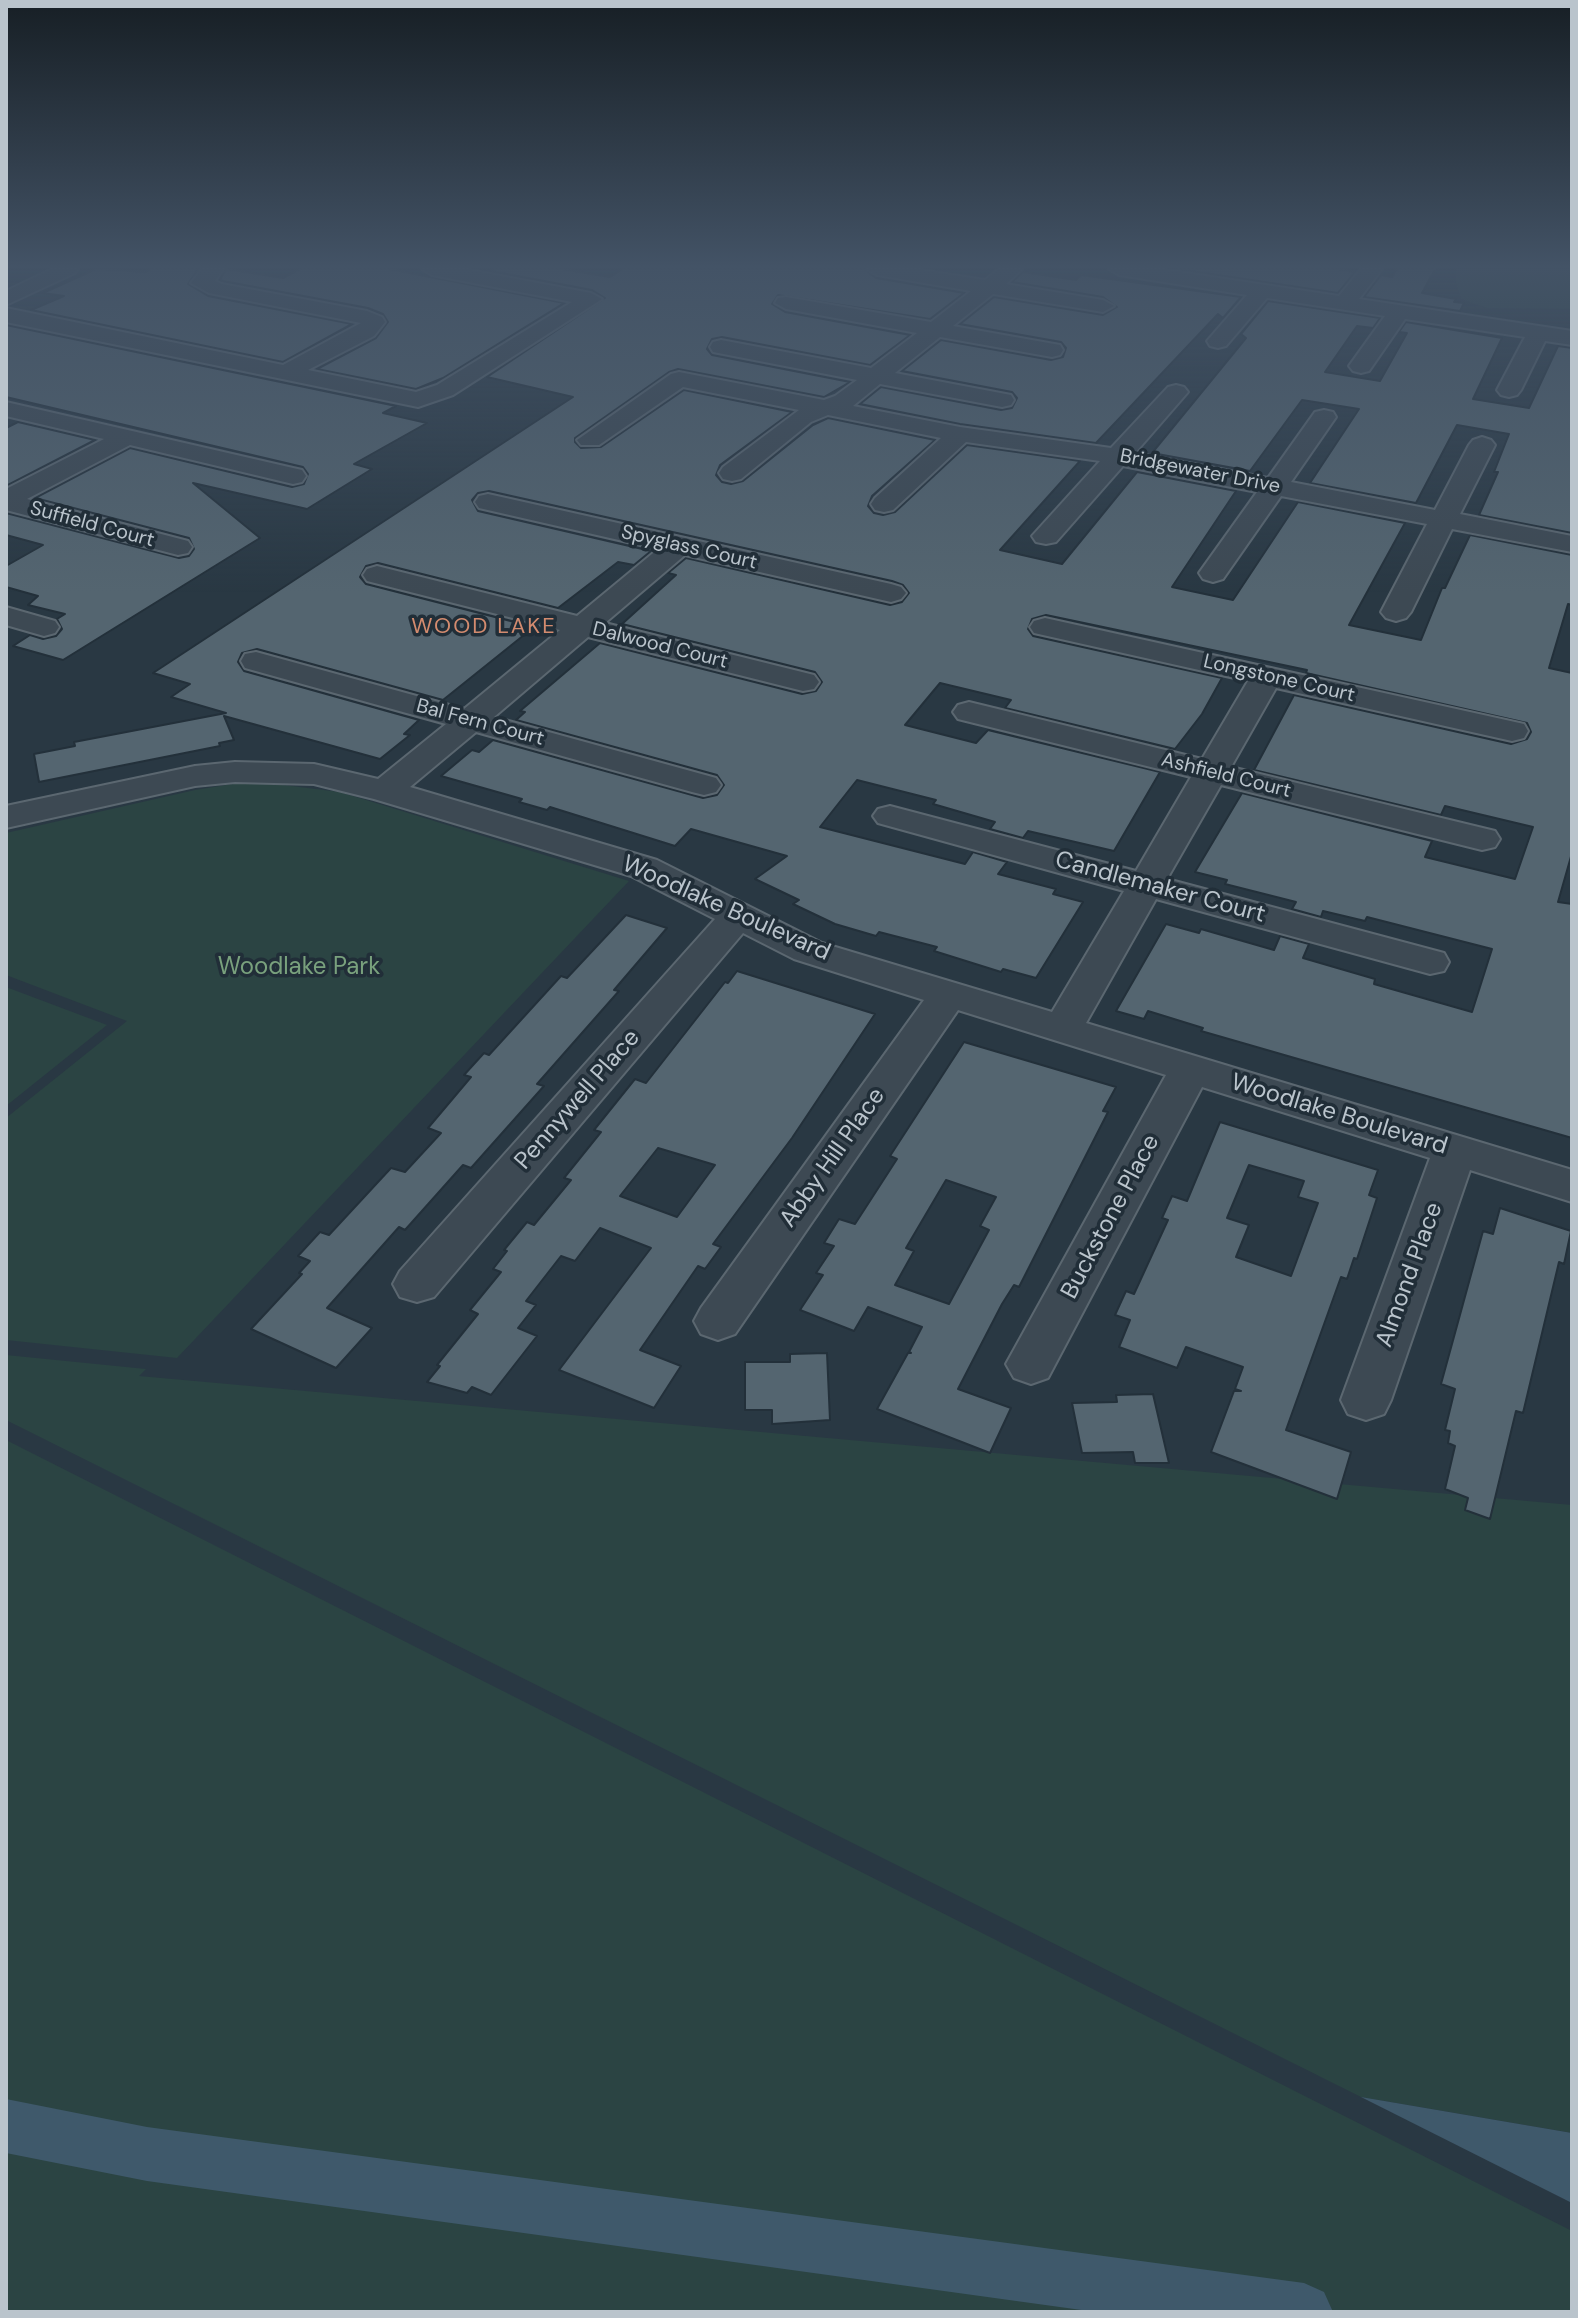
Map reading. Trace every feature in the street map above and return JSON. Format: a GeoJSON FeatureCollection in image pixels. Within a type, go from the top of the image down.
{"type":"FeatureCollection","features":[{"type":"Feature","properties":{"kind":"street"},"geometry":{"type":"LineString","coordinates":[[306,377],[418,400],[445,390],[466,377]]}},
{"type":"Feature","properties":{"kind":"street"},"geometry":{"type":"LineString","coordinates":[[732,473],[802,417],[844,401],[874,377]]}},
{"type":"Feature","properties":{"kind":"street"},"geometry":{"type":"LineString","coordinates":[[882,377],[1002,400]]}},
{"type":"Feature","properties":{"kind":"street"},"geometry":{"type":"LineString","coordinates":[[1509,390],[1516,377]]}},
{"type":"Feature","properties":{"kind":"street","name":"Bridgewater Drive"},"geometry":{"type":"LineString","coordinates":[[590,440],[679,379],[960,434],[1118,457],[1572,544]]}},
{"type":"Feature","properties":{"kind":"street"},"geometry":{"type":"LineString","coordinates":[[1046,536],[1176,392]]}},
{"type":"Feature","properties":{"kind":"street"},"geometry":{"type":"LineString","coordinates":[[6,409],[293,476]]}},
{"type":"Feature","properties":{"kind":"street"},"geometry":{"type":"LineString","coordinates":[[1213,573],[1324,417]]}},
{"type":"Feature","properties":{"kind":"street"},"geometry":{"type":"LineString","coordinates":[[884,504],[960,434]]}},
{"type":"Feature","properties":{"kind":"street"},"geometry":{"type":"LineString","coordinates":[[6,501],[127,437]]}},
{"type":"Feature","properties":{"kind":"street"},"geometry":{"type":"LineString","coordinates":[[1396,612],[1482,445]]}},
{"type":"Feature","properties":{"kind":"street","name":"Suffield Court"},"geometry":{"type":"LineString","coordinates":[[6,501],[178,547]]}},
{"type":"Feature","properties":{"kind":"street","name":"Spyglass Court"},"geometry":{"type":"LineString","coordinates":[[488,502],[891,593]]}},
{"type":"Feature","properties":{"kind":"street"},"geometry":{"type":"LineString","coordinates":[[385,791],[679,546]]}},
{"type":"Feature","properties":{"kind":"street","name":"Dalwood Court"},"geometry":{"type":"LineString","coordinates":[[377,575],[803,682]]}},
{"type":"Feature","properties":{"kind":"street"},"geometry":{"type":"LineString","coordinates":[[6,616],[44,627]]}},
{"type":"Feature","properties":{"kind":"street","name":"Longstone Court"},"geometry":{"type":"LineString","coordinates":[[1045,627],[1512,731]]}},
{"type":"Feature","properties":{"kind":"street","name":"Bal Fern Court"},"geometry":{"type":"LineString","coordinates":[[256,661],[704,785]]}},
{"type":"Feature","properties":{"kind":"street"},"geometry":{"type":"LineString","coordinates":[[1062,1030],[1266,677]]}},
{"type":"Feature","properties":{"kind":"street","name":"Ashfield Court"},"geometry":{"type":"LineString","coordinates":[[969,712],[1482,839]]}},
{"type":"Feature","properties":{"kind":"street","name":"Woodlake Boulevard"},"geometry":{"type":"LineString","coordinates":[[6,817],[195,776],[235,772],[314,774],[385,791],[644,868],[808,951],[1572,1186]]}},
{"type":"Feature","properties":{"kind":"street","name":"Candlemaker Court"},"geometry":{"type":"LineString","coordinates":[[890,816],[1430,962]]}},
{"type":"Feature","properties":{"kind":"street","name":"Pennywell Place"},"geometry":{"type":"LineString","coordinates":[[417,1284],[739,915]]}},
{"type":"Feature","properties":{"kind":"street","name":"Abby Hill Place"},"geometry":{"type":"LineString","coordinates":[[718,1321],[948,995]]}},
{"type":"Feature","properties":{"kind":"street","name":"Buckstone Place"},"geometry":{"type":"LineString","coordinates":[[1031,1364],[1190,1069]]}},
{"type":"Feature","properties":{"kind":"street","name":"Almond Place"},"geometry":{"type":"LineString","coordinates":[[1366,1400],[1455,1150]]}},
{"type":"Feature","properties":{"kind":"green space","name":"Woodlake Park"},"geometry":{"type":"Polygon","coordinates":[[[251,781],[340,792],[629,881],[177,1358],[6,1340],[6,1118],[127,1021],[6,975],[6,833],[195,790],[251,781]]]}},
{"type":"Feature","properties":{"kind":"green space"},"geometry":{"type":"Polygon","coordinates":[[[6,987],[107,1025],[6,1106],[6,987]]]}},
{"type":"Feature","properties":{"kind":"green space"},"geometry":{"type":"Polygon","coordinates":[[[6,1355],[146,1369],[139,1376],[1572,1505],[1572,2133],[1361,2097],[6,1420],[6,1355]]]}},
{"type":"Feature","properties":{"kind":"green space"},"geometry":{"type":"Polygon","coordinates":[[[6,1440],[1572,2231],[1572,2312],[6,2312],[6,1440]]]}},
{"type":"Feature","properties":{"kind":"water"},"geometry":{"type":"Polygon","coordinates":[[[1361,2097],[1572,2133],[1572,2203],[1361,2097]]]}},
{"type":"Feature","properties":{"kind":"building"},"geometry":{"type":"Polygon","coordinates":[[[6,377],[257,377],[396,406],[383,413],[427,423],[354,464],[372,469],[307,509],[193,483],[260,538],[63,660],[13,646],[30,635],[43,639],[56,636],[62,629],[57,619],[65,614],[28,605],[38,596],[6,587],[6,566],[43,545],[6,535],[6,513],[179,558],[189,556],[194,549],[189,538],[35,498],[130,448],[292,487],[304,484],[308,474],[303,467],[6,397],[6,377]]]}},
{"type":"Feature","properties":{"kind":"building"},"geometry":{"type":"Polygon","coordinates":[[[357,377],[444,377],[416,389],[357,377]]]}},
{"type":"Feature","properties":{"kind":"building"},"geometry":{"type":"Polygon","coordinates":[[[488,377],[662,377],[575,438],[581,448],[601,447],[684,390],[792,412],[720,465],[716,475],[722,482],[731,484],[743,481],[813,425],[828,418],[935,440],[872,496],[868,506],[874,513],[883,515],[895,512],[967,445],[1080,461],[1000,550],[1062,564],[1137,472],[1236,491],[1172,587],[1233,600],[1298,502],[1405,523],[1349,625],[1421,640],[1442,588],[1445,588],[1470,535],[1572,555],[1572,605],[1568,604],[1549,668],[1572,673],[1572,853],[1558,902],[1572,904],[1572,1138],[1201,1031],[1203,1028],[1148,1011],[1144,1019],[1116,1011],[1166,924],[1199,933],[1201,929],[1274,950],[1280,936],[1309,944],[1303,958],[1375,979],[1374,984],[1472,1012],[1492,949],[1367,917],[1365,921],[1323,911],[1321,917],[1292,909],[1296,902],[1225,884],[1227,880],[1195,872],[1242,793],[1432,841],[1425,857],[1515,879],[1533,827],[1445,806],[1441,815],[1254,770],[1294,695],[1511,744],[1527,739],[1531,732],[1527,723],[1306,673],[1307,670],[1046,615],[1032,619],[1028,629],[1033,636],[1222,678],[1202,714],[1175,749],[1005,708],[1011,700],[940,683],[905,725],[976,743],[988,730],[1160,772],[1114,851],[1028,831],[1023,838],[990,829],[995,822],[933,804],[936,800],[857,780],[820,827],[965,864],[973,852],[1007,862],[998,874],[1056,889],[1053,894],[1083,902],[1036,978],[1003,969],[1001,972],[934,951],[937,947],[879,932],[876,936],[835,924],[793,904],[799,900],[755,879],[787,856],[691,829],[675,846],[550,807],[547,810],[519,802],[522,799],[441,776],[472,750],[479,752],[493,740],[703,798],[717,795],[724,785],[717,775],[516,720],[525,712],[520,711],[600,643],[802,694],[816,691],[822,682],[815,672],[622,624],[676,575],[668,573],[686,558],[890,605],[902,602],[909,593],[903,585],[892,581],[489,491],[478,493],[472,500],[478,511],[651,551],[634,565],[618,562],[558,608],[378,563],[366,566],[360,577],[366,584],[534,627],[443,700],[257,649],[242,653],[238,662],[244,671],[419,720],[404,734],[410,735],[380,759],[224,716],[234,740],[219,743],[220,746],[39,782],[34,754],[75,746],[74,742],[226,713],[171,697],[190,684],[153,673],[573,397],[488,377]]]}},
{"type":"Feature","properties":{"kind":"building"},"geometry":{"type":"Polygon","coordinates":[[[721,377],[825,377],[850,382],[824,397],[721,377]]]}},
{"type":"Feature","properties":{"kind":"building"},"geometry":{"type":"Polygon","coordinates":[[[934,377],[1158,377],[1096,443],[960,424],[860,404],[881,387],[1001,410],[1012,408],[1017,398],[1012,392],[934,377]]]}},
{"type":"Feature","properties":{"kind":"building"},"geometry":{"type":"Polygon","coordinates":[[[1214,377],[1357,377],[1380,381],[1382,377],[1483,377],[1473,399],[1529,408],[1543,377],[1572,377],[1572,533],[1479,515],[1498,472],[1494,472],[1509,434],[1457,425],[1416,503],[1310,483],[1359,409],[1302,400],[1250,471],[1152,453],[1214,377]]]}},
{"type":"Feature","properties":{"kind":"building"},"geometry":{"type":"Polygon","coordinates":[[[18,422],[95,440],[6,486],[6,428],[18,422]]]}},
{"type":"Feature","properties":{"kind":"building"},"geometry":{"type":"Polygon","coordinates":[[[626,915],[667,928],[614,990],[619,991],[537,1084],[544,1086],[471,1168],[463,1165],[405,1230],[399,1227],[327,1308],[372,1328],[336,1368],[251,1329],[302,1274],[299,1273],[310,1261],[298,1256],[320,1232],[329,1235],[391,1168],[405,1172],[441,1133],[428,1128],[471,1077],[464,1075],[484,1053],[489,1055],[561,976],[567,978],[626,915]]]}},
{"type":"Feature","properties":{"kind":"building"},"geometry":{"type":"Polygon","coordinates":[[[737,971],[875,1014],[792,1138],[713,1244],[721,1247],[705,1269],[698,1266],[640,1350],[681,1366],[654,1408],[559,1370],[651,1248],[600,1228],[575,1261],[561,1256],[526,1301],[536,1305],[518,1328],[537,1336],[491,1395],[472,1387],[467,1393],[427,1382],[478,1314],[470,1310],[501,1272],[493,1269],[507,1251],[504,1250],[527,1222],[534,1225],[571,1180],[564,1178],[601,1132],[594,1130],[635,1079],[646,1083],[725,982],[728,983],[737,971]],[[658,1148],[620,1196],[677,1217],[715,1165],[658,1148]]]}},
{"type":"Feature","properties":{"kind":"building"},"geometry":{"type":"Polygon","coordinates":[[[964,1042],[1116,1087],[1103,1111],[1108,1112],[1019,1287],[1014,1285],[1002,1304],[958,1389],[1011,1408],[990,1453],[877,1409],[908,1353],[911,1353],[922,1327],[868,1307],[854,1331],[800,1310],[823,1275],[816,1273],[834,1246],[824,1243],[839,1219],[855,1224],[897,1159],[890,1156],[964,1042]],[[946,1180],[906,1248],[914,1251],[895,1285],[949,1304],[989,1230],[980,1226],[996,1197],[946,1180]]]}},
{"type":"Feature","properties":{"kind":"building"},"geometry":{"type":"Polygon","coordinates":[[[1220,1122],[1378,1170],[1369,1195],[1377,1198],[1357,1259],[1354,1258],[1347,1279],[1341,1277],[1286,1430],[1351,1452],[1337,1499],[1211,1452],[1234,1391],[1241,1391],[1235,1389],[1243,1367],[1186,1347],[1177,1368],[1119,1347],[1130,1320],[1115,1315],[1126,1291],[1134,1294],[1168,1220],[1162,1218],[1172,1196],[1187,1201],[1220,1122]],[[1249,1165],[1227,1218],[1249,1225],[1236,1257],[1291,1276],[1318,1203],[1298,1197],[1304,1181],[1249,1165]]]}},
{"type":"Feature","properties":{"kind":"building"},"geometry":{"type":"Polygon","coordinates":[[[1500,1208],[1571,1231],[1564,1264],[1559,1262],[1523,1413],[1516,1411],[1490,1519],[1465,1510],[1468,1498],[1445,1489],[1455,1446],[1448,1443],[1450,1431],[1445,1430],[1455,1389],[1441,1384],[1483,1231],[1493,1234],[1500,1208]]]}},
{"type":"Feature","properties":{"kind":"building"},"geometry":{"type":"Polygon","coordinates":[[[827,1353],[830,1420],[772,1424],[772,1410],[745,1410],[745,1362],[790,1362],[790,1354],[827,1353]]]}},
{"type":"Feature","properties":{"kind":"building"},"geometry":{"type":"Polygon","coordinates":[[[1153,1394],[1169,1463],[1135,1463],[1133,1452],[1082,1453],[1072,1403],[1117,1402],[1116,1395],[1153,1394]]]}},
{"type":"Feature","properties":{"kind":"waterway"},"geometry":{"type":"LineString","coordinates":[[6,2126],[147,2154],[1304,2312]]}},
{"type":"Feature","properties":{"kind":"district","name":"WOOD LAKE"},"geometry":{"type":"Point","coordinates":[484,627]}}]}
